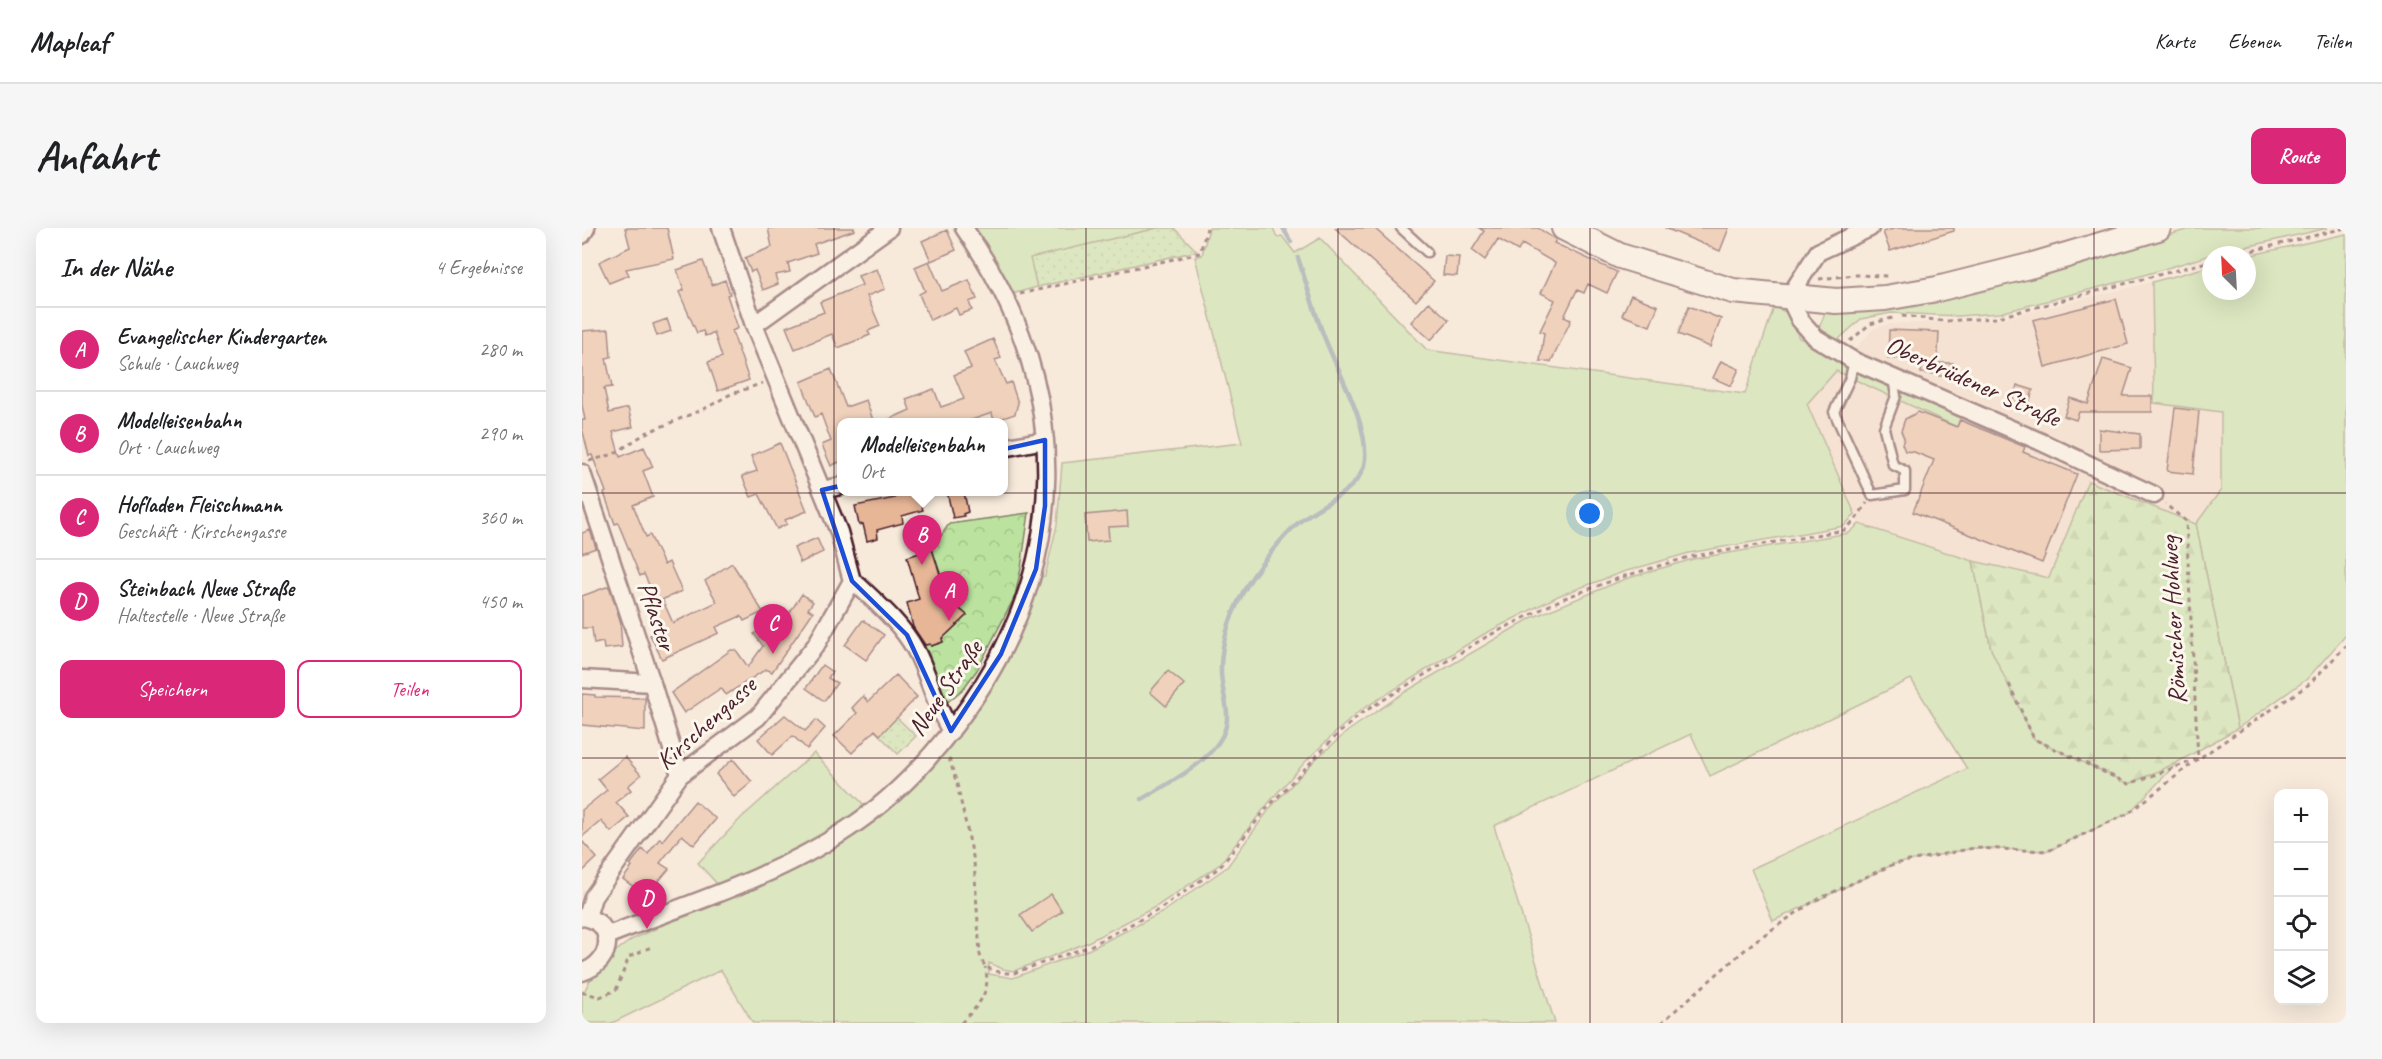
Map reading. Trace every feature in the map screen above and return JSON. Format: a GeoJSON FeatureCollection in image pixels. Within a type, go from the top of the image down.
{"type":"FeatureCollection","features":[{"type":"Feature","properties":{"kind":"street"},"geometry":{"type":"LineString","coordinates":[[582,235],[586,228]]}},
{"type":"Feature","properties":{"kind":"street"},"geometry":{"type":"LineString","coordinates":[[721,228],[754,325],[839,532],[852,581],[907,635],[917,651],[946,737]]}},
{"type":"Feature","properties":{"kind":"street"},"geometry":{"type":"LineString","coordinates":[[754,325],[889,228]]}},
{"type":"Feature","properties":{"kind":"street","name":"Neue Straße"},"geometry":{"type":"LineString","coordinates":[[606,936],[747,881],[805,855],[864,817],[915,773],[946,737],[972,703],[1001,654],[1023,606],[1036,569],[1045,506],[1045,440],[1033,368],[997,278],[964,228]]}},
{"type":"Feature","properties":{"kind":"street"},"geometry":{"type":"LineString","coordinates":[[1564,228],[1620,256],[1732,291],[1789,297],[1835,287],[1878,284],[1931,290],[2003,273],[2158,228]]}},
{"type":"Feature","properties":{"kind":"street"},"geometry":{"type":"LineString","coordinates":[[1789,297],[1818,252],[1870,228]]}},
{"type":"Feature","properties":{"kind":"street","name":"Oberbrüdener Straße"},"geometry":{"type":"LineString","coordinates":[[1789,297],[1800,320],[1816,338],[1854,361],[2039,441],[2154,495]]}},
{"type":"Feature","properties":{"kind":"street"},"geometry":{"type":"LineString","coordinates":[[1008,447],[1045,440]]}},
{"type":"Feature","properties":{"kind":"street","name":"Pflaster"},"geometry":{"type":"LineString","coordinates":[[582,473],[680,775]]}},
{"type":"Feature","properties":{"kind":"street"},"geometry":{"type":"LineString","coordinates":[[822,490],[837,487]]}},
{"type":"Feature","properties":{"kind":"street","name":"Kirschengasse"},"geometry":{"type":"LineString","coordinates":[[585,917],[593,897],[680,775],[758,717],[816,645],[852,581]]}},
{"type":"Feature","properties":{"kind":"street"},"geometry":{"type":"LineString","coordinates":[[582,679],[652,683]]}},
{"type":"Feature","properties":{"kind":"street"},"geometry":{"type":"LineString","coordinates":[[582,972],[594,969],[606,953],[606,936],[597,922],[585,917]]}},
{"type":"Feature","properties":{"kind":"lane"},"geometry":{"type":"LineString","coordinates":[[1401,228],[1427,252]]}},
{"type":"Feature","properties":{"kind":"lane"},"geometry":{"type":"LineString","coordinates":[[1854,361],[1850,378],[1834,412],[1872,495],[1905,490],[1905,471],[1893,465],[1884,428],[1896,396],[1893,378]]}},
{"type":"Feature","properties":{"kind":"path"},"geometry":{"type":"LineString","coordinates":[[1006,298],[1200,254],[1207,228]]}},
{"type":"Feature","properties":{"kind":"path"},"geometry":{"type":"LineString","coordinates":[[2256,250],[2345,228]]}},
{"type":"Feature","properties":{"kind":"path"},"geometry":{"type":"LineString","coordinates":[[1839,351],[1870,324],[1901,316],[1945,321],[1995,318],[2202,263]]}},
{"type":"Feature","properties":{"kind":"path"},"geometry":{"type":"LineString","coordinates":[[582,464],[614,454],[646,433],[708,407],[729,395],[762,384]]}},
{"type":"Feature","properties":{"kind":"path"},"geometry":{"type":"LineString","coordinates":[[984,967],[1002,974],[1014,974],[1090,946],[1160,909],[1220,867],[1275,800],[1362,712],[1512,623],[1573,595],[1625,576],[1689,557],[1845,530],[1856,519],[1872,495]]}},
{"type":"Feature","properties":{"kind":"path","name":"Römischer Hohlweg"},"geometry":{"type":"LineString","coordinates":[[2154,495],[2186,521],[2198,759]]}},
{"type":"Feature","properties":{"kind":"path"},"geometry":{"type":"LineString","coordinates":[[1661,1023],[1755,941],[1814,901],[1894,864],[1974,848],[2048,851],[2129,813],[2198,759],[2308,685],[2346,645]]}},
{"type":"Feature","properties":{"kind":"path"},"geometry":{"type":"LineString","coordinates":[[2009,684],[2034,739],[2130,784],[2198,759]]}},
{"type":"Feature","properties":{"kind":"path"},"geometry":{"type":"LineString","coordinates":[[946,737],[946,749],[957,783],[974,861],[978,942],[988,979],[983,999],[961,1023]]}},
{"type":"Feature","properties":{"kind":"path"},"geometry":{"type":"LineString","coordinates":[[582,992],[600,997],[616,990],[629,957],[651,947]]}},
{"type":"Feature","properties":{"kind":"highlighted area"},"geometry":{"type":"Polygon","coordinates":[[[1045,440],[1045,506],[1036,569],[1001,654],[951,731],[907,635],[852,581],[822,490],[1045,440]]]}},
{"type":"Feature","properties":{"kind":"shaded area"},"geometry":{"type":"Polygon","coordinates":[[[2152,282],[2154,402],[2221,412],[2221,490],[2196,524],[2088,481],[2049,579],[1973,561],[1859,524],[1807,404],[1873,329],[1889,324],[1996,320],[2152,282]]]}},
{"type":"Feature","properties":{"kind":"green space"},"geometry":{"type":"Polygon","coordinates":[[[975,228],[1158,228],[1031,258],[1037,287],[1012,294],[975,228]]]}},
{"type":"Feature","properties":{"kind":"green space"},"geometry":{"type":"Polygon","coordinates":[[[1158,228],[1174,228],[1197,251],[1037,287],[1030,258],[1158,228]]]}},
{"type":"Feature","properties":{"kind":"green space"},"geometry":{"type":"Polygon","coordinates":[[[1209,228],[1273,228],[1277,237],[1282,236],[1295,253],[1320,238],[1427,350],[1745,394],[1774,307],[1788,313],[1799,338],[1961,414],[1957,427],[1836,371],[1807,404],[1855,514],[1844,526],[1689,553],[1623,572],[1558,596],[1484,634],[1361,710],[1307,760],[1271,800],[1219,865],[1157,906],[1086,943],[1014,971],[989,963],[989,974],[1013,978],[1090,949],[1163,912],[1227,867],[1271,807],[1316,759],[1348,731],[1405,692],[1531,618],[1625,579],[1693,559],[1849,533],[1859,524],[1973,561],[1991,649],[2009,684],[2129,784],[2178,762],[2129,813],[2048,851],[1974,848],[1894,864],[1773,921],[1751,869],[1967,769],[1911,679],[1710,776],[1691,734],[1494,826],[1555,1023],[753,1023],[721,970],[612,1023],[582,1023],[582,996],[590,980],[606,968],[616,951],[631,940],[657,928],[657,923],[767,880],[946,749],[972,718],[994,683],[1026,619],[1041,577],[1045,576],[1057,525],[1062,463],[1242,443],[1195,257],[1202,255],[1209,228]]]}},
{"type":"Feature","properties":{"kind":"green space"},"geometry":{"type":"Polygon","coordinates":[[[2193,228],[2328,228],[2250,246],[2202,246],[2202,258],[2000,313],[1958,316],[1891,313],[1861,319],[1839,339],[1822,335],[1819,328],[1825,313],[1834,309],[2004,282],[2193,228]]]}},
{"type":"Feature","properties":{"kind":"green space"},"geometry":{"type":"Polygon","coordinates":[[[2346,234],[2346,635],[2307,679],[2238,728],[2196,524],[2221,490],[2221,412],[2154,403],[2152,282],[2202,268],[2202,300],[2256,300],[2256,254],[2346,234]]]}},
{"type":"Feature","properties":{"kind":"green space"},"geometry":{"type":"Polygon","coordinates":[[[2088,481],[2196,524],[2238,728],[2178,762],[2129,784],[2034,739],[1991,649],[1973,561],[2049,578],[2088,481]]]}},
{"type":"Feature","properties":{"kind":"green space"},"geometry":{"type":"Polygon","coordinates":[[[1029,513],[1015,596],[977,670],[963,689],[945,704],[921,646],[943,642],[941,636],[948,633],[967,615],[949,600],[932,549],[949,524],[1029,513]]]}},
{"type":"Feature","properties":{"kind":"green space"},"geometry":{"type":"Polygon","coordinates":[[[887,708],[916,736],[898,754],[865,721],[887,708]]]}},
{"type":"Feature","properties":{"kind":"green space"},"geometry":{"type":"Polygon","coordinates":[[[814,753],[866,807],[811,844],[719,886],[698,863],[741,818],[814,753]]]}},
{"type":"Feature","properties":{"kind":"building"},"geometry":{"type":"Polygon","coordinates":[[[625,228],[667,228],[674,259],[626,269],[629,275],[609,283],[599,262],[630,247],[625,228]]]}},
{"type":"Feature","properties":{"kind":"building"},"geometry":{"type":"Polygon","coordinates":[[[768,228],[854,228],[855,230],[814,244],[817,253],[788,263],[790,272],[775,275],[778,284],[763,290],[755,270],[751,272],[745,258],[772,247],[768,228]]]}},
{"type":"Feature","properties":{"kind":"building"},"geometry":{"type":"Polygon","coordinates":[[[1335,228],[1374,228],[1434,281],[1416,301],[1335,228]]]}},
{"type":"Feature","properties":{"kind":"building"},"geometry":{"type":"Polygon","coordinates":[[[1479,228],[1538,228],[1556,240],[1554,243],[1617,272],[1607,293],[1588,284],[1584,293],[1577,290],[1564,317],[1571,320],[1551,362],[1540,361],[1544,333],[1540,331],[1555,300],[1541,293],[1555,263],[1522,244],[1518,251],[1498,239],[1485,260],[1472,250],[1484,231],[1479,228]]]}},
{"type":"Feature","properties":{"kind":"building"},"geometry":{"type":"Polygon","coordinates":[[[1665,228],[1729,228],[1720,251],[1665,228]]]}},
{"type":"Feature","properties":{"kind":"building"},"geometry":{"type":"Polygon","coordinates":[[[1896,228],[1954,228],[1954,231],[1890,251],[1883,232],[1896,228]]]}},
{"type":"Feature","properties":{"kind":"building"},"geometry":{"type":"Polygon","coordinates":[[[947,230],[956,250],[931,261],[922,241],[947,230]]]}},
{"type":"Feature","properties":{"kind":"building"},"geometry":{"type":"Polygon","coordinates":[[[1445,256],[1459,257],[1457,276],[1443,275],[1445,256]]]}},
{"type":"Feature","properties":{"kind":"building"},"geometry":{"type":"Polygon","coordinates":[[[703,261],[712,285],[725,280],[730,294],[727,295],[738,328],[732,331],[749,380],[718,391],[708,362],[722,357],[714,333],[705,336],[703,331],[697,333],[679,292],[684,290],[677,270],[703,261]]]}},
{"type":"Feature","properties":{"kind":"building"},"geometry":{"type":"Polygon","coordinates":[[[929,261],[942,291],[969,280],[977,299],[969,302],[972,310],[959,315],[956,308],[930,320],[919,294],[925,291],[915,267],[929,261]]]}},
{"type":"Feature","properties":{"kind":"building"},"geometry":{"type":"Polygon","coordinates":[[[877,269],[885,289],[867,296],[880,326],[868,331],[870,335],[838,348],[832,334],[795,349],[786,327],[824,312],[820,302],[862,285],[858,276],[877,269]]]}},
{"type":"Feature","properties":{"kind":"building"},"geometry":{"type":"Polygon","coordinates":[[[1631,295],[1658,306],[1650,326],[1622,315],[1631,295]]]}},
{"type":"Feature","properties":{"kind":"building"},"geometry":{"type":"Polygon","coordinates":[[[2116,299],[2128,344],[2045,367],[2033,320],[2116,299]]]}},
{"type":"Feature","properties":{"kind":"building"},"geometry":{"type":"Polygon","coordinates":[[[1429,302],[1449,320],[1431,340],[1411,322],[1429,302]]]}},
{"type":"Feature","properties":{"kind":"building"},"geometry":{"type":"Polygon","coordinates":[[[1689,306],[1721,319],[1710,347],[1678,334],[1689,306]]]}},
{"type":"Feature","properties":{"kind":"building"},"geometry":{"type":"Polygon","coordinates":[[[667,319],[671,331],[657,336],[653,324],[667,319]]]}},
{"type":"Feature","properties":{"kind":"building"},"geometry":{"type":"Polygon","coordinates":[[[609,329],[611,357],[606,358],[612,387],[604,388],[609,413],[628,408],[633,427],[613,432],[620,457],[644,447],[653,467],[643,471],[653,497],[633,505],[646,537],[650,535],[664,565],[669,562],[682,591],[657,602],[644,574],[640,576],[618,523],[615,524],[592,455],[589,456],[582,428],[582,420],[585,420],[582,405],[582,331],[609,329]]]}},
{"type":"Feature","properties":{"kind":"building"},"geometry":{"type":"Polygon","coordinates":[[[1889,330],[1939,332],[1937,374],[1921,373],[1922,359],[1888,358],[1889,330]]]}},
{"type":"Feature","properties":{"kind":"building"},"geometry":{"type":"Polygon","coordinates":[[[993,339],[1001,358],[995,360],[1006,384],[1011,382],[1018,403],[1015,414],[1003,418],[993,418],[992,413],[978,418],[892,418],[910,410],[906,399],[934,389],[941,407],[964,399],[954,375],[971,368],[964,352],[993,339]]]}},
{"type":"Feature","properties":{"kind":"building"},"geometry":{"type":"Polygon","coordinates":[[[2103,359],[2132,368],[2123,396],[2152,396],[2152,412],[2079,412],[2076,420],[2064,416],[2070,398],[2088,404],[2103,359]]]}},
{"type":"Feature","properties":{"kind":"building"},"geometry":{"type":"Polygon","coordinates":[[[1721,361],[1739,369],[1731,386],[1713,378],[1721,361]]]}},
{"type":"Feature","properties":{"kind":"building"},"geometry":{"type":"Polygon","coordinates":[[[1939,363],[1953,363],[1953,376],[1939,376],[1939,363]]]}},
{"type":"Feature","properties":{"kind":"building"},"geometry":{"type":"Polygon","coordinates":[[[831,369],[846,407],[866,400],[872,418],[837,418],[837,463],[831,466],[822,445],[831,441],[821,414],[815,417],[801,382],[831,369]]]}},
{"type":"Feature","properties":{"kind":"building"},"geometry":{"type":"Polygon","coordinates":[[[2017,385],[2033,390],[2028,407],[2012,402],[2017,385]]]}},
{"type":"Feature","properties":{"kind":"building"},"geometry":{"type":"Polygon","coordinates":[[[2175,408],[2199,411],[2193,474],[2167,471],[2175,408]]]}},
{"type":"Feature","properties":{"kind":"building"},"geometry":{"type":"Polygon","coordinates":[[[1918,412],[1957,427],[1960,420],[2025,447],[2023,452],[2077,474],[2042,563],[1913,512],[1934,460],[1905,451],[1902,444],[1904,438],[1901,431],[1905,419],[1918,412]]]}},
{"type":"Feature","properties":{"kind":"building"},"geometry":{"type":"Polygon","coordinates":[[[2099,429],[2140,434],[2140,449],[2099,450],[2099,429]]]}},
{"type":"Feature","properties":{"kind":"building"},"geometry":{"type":"Polygon","coordinates":[[[780,443],[807,511],[785,520],[787,524],[777,529],[759,494],[751,497],[742,476],[757,471],[751,456],[780,443]]]}},
{"type":"Feature","properties":{"kind":"building"},"geometry":{"type":"Polygon","coordinates":[[[895,496],[918,496],[923,510],[902,516],[903,523],[877,530],[878,538],[867,541],[863,524],[859,525],[855,506],[895,498],[895,496]]]}},
{"type":"Feature","properties":{"kind":"building"},"geometry":{"type":"Polygon","coordinates":[[[948,496],[965,496],[968,512],[963,514],[964,516],[953,518],[948,496]]]}},
{"type":"Feature","properties":{"kind":"building"},"geometry":{"type":"Polygon","coordinates":[[[1127,511],[1128,526],[1108,527],[1109,540],[1087,542],[1085,515],[1127,511]]]}},
{"type":"Feature","properties":{"kind":"building"},"geometry":{"type":"Polygon","coordinates":[[[590,530],[596,548],[582,553],[582,533],[590,530]]]}},
{"type":"Feature","properties":{"kind":"building"},"geometry":{"type":"Polygon","coordinates":[[[817,538],[823,552],[800,563],[794,548],[817,538]]]}},
{"type":"Feature","properties":{"kind":"building"},"geometry":{"type":"Polygon","coordinates":[[[932,549],[948,599],[967,615],[942,639],[943,642],[931,646],[930,644],[925,645],[913,627],[907,603],[919,599],[907,557],[932,549]]]}},
{"type":"Feature","properties":{"kind":"building"},"geometry":{"type":"Polygon","coordinates":[[[732,563],[763,612],[744,621],[741,616],[716,627],[719,633],[662,659],[650,635],[661,629],[651,607],[663,601],[673,623],[717,602],[705,581],[732,563]]]}},
{"type":"Feature","properties":{"kind":"building"},"geometry":{"type":"Polygon","coordinates":[[[609,586],[620,620],[622,647],[604,649],[603,642],[594,644],[592,628],[582,628],[582,596],[609,586]]]}},
{"type":"Feature","properties":{"kind":"building"},"geometry":{"type":"Polygon","coordinates":[[[802,594],[813,602],[808,609],[813,612],[772,672],[766,669],[726,695],[721,688],[684,713],[671,693],[731,650],[736,650],[748,667],[763,646],[754,634],[772,622],[778,630],[802,594]]]}},
{"type":"Feature","properties":{"kind":"building"},"geometry":{"type":"Polygon","coordinates":[[[863,620],[884,635],[866,660],[845,645],[863,620]]]}},
{"type":"Feature","properties":{"kind":"building"},"geometry":{"type":"Polygon","coordinates":[[[822,665],[832,672],[828,678],[837,683],[824,701],[806,688],[822,665]]]}},
{"type":"Feature","properties":{"kind":"building"},"geometry":{"type":"Polygon","coordinates":[[[1168,671],[1184,684],[1166,706],[1150,692],[1168,671]]]}},
{"type":"Feature","properties":{"kind":"building"},"geometry":{"type":"Polygon","coordinates":[[[896,675],[917,697],[880,735],[875,730],[852,753],[834,736],[857,713],[852,708],[863,696],[868,702],[896,675]]]}},
{"type":"Feature","properties":{"kind":"building"},"geometry":{"type":"Polygon","coordinates":[[[582,694],[595,695],[595,697],[645,698],[645,731],[582,725],[582,694]]]}},
{"type":"Feature","properties":{"kind":"building"},"geometry":{"type":"Polygon","coordinates":[[[785,715],[805,731],[816,720],[825,728],[807,749],[793,736],[772,755],[758,739],[785,715]]]}},
{"type":"Feature","properties":{"kind":"building"},"geometry":{"type":"Polygon","coordinates":[[[625,757],[641,775],[628,786],[631,790],[616,802],[629,817],[611,832],[601,821],[582,837],[582,810],[607,790],[598,779],[625,757]]]}},
{"type":"Feature","properties":{"kind":"building"},"geometry":{"type":"Polygon","coordinates":[[[733,759],[752,782],[734,797],[716,774],[733,759]]]}},
{"type":"Feature","properties":{"kind":"building"},"geometry":{"type":"Polygon","coordinates":[[[695,801],[716,819],[694,845],[682,835],[660,863],[669,869],[646,896],[623,879],[632,867],[630,865],[642,849],[648,854],[660,838],[662,841],[695,801]]]}},
{"type":"Feature","properties":{"kind":"building"},"geometry":{"type":"Polygon","coordinates":[[[582,841],[597,858],[582,872],[582,841]]]}},
{"type":"Feature","properties":{"kind":"building"},"geometry":{"type":"Polygon","coordinates":[[[1051,894],[1062,911],[1032,932],[1020,915],[1051,894]]]}},
{"type":"Feature","properties":{"kind":"waterway"},"geometry":{"type":"LineString","coordinates":[[1283,228],[1291,242]]}},
{"type":"Feature","properties":{"kind":"waterway"},"geometry":{"type":"LineString","coordinates":[[1142,799],[1191,769],[1213,749],[1221,738],[1227,719],[1221,679],[1221,660],[1225,637],[1233,614],[1249,582],[1292,529],[1307,516],[1339,496],[1357,480],[1362,470],[1365,444],[1356,411],[1322,331],[1298,258]]}},
{"type":"Feature","properties":{"kind":"place","name":"Modelleisenbahn"},"geometry":{"type":"Point","coordinates":[922,565]}},
{"type":"Feature","properties":{"kind":"place","name":"Evangelischer Kindergarten"},"geometry":{"type":"Point","coordinates":[949,621]}},
{"type":"Feature","properties":{"kind":"place","name":"Hofladen Fleischmann"},"geometry":{"type":"Point","coordinates":[773,654]}},
{"type":"Feature","properties":{"kind":"place","name":"Steinbach Neue Straße"},"geometry":{"type":"Point","coordinates":[647,929]}}]}
